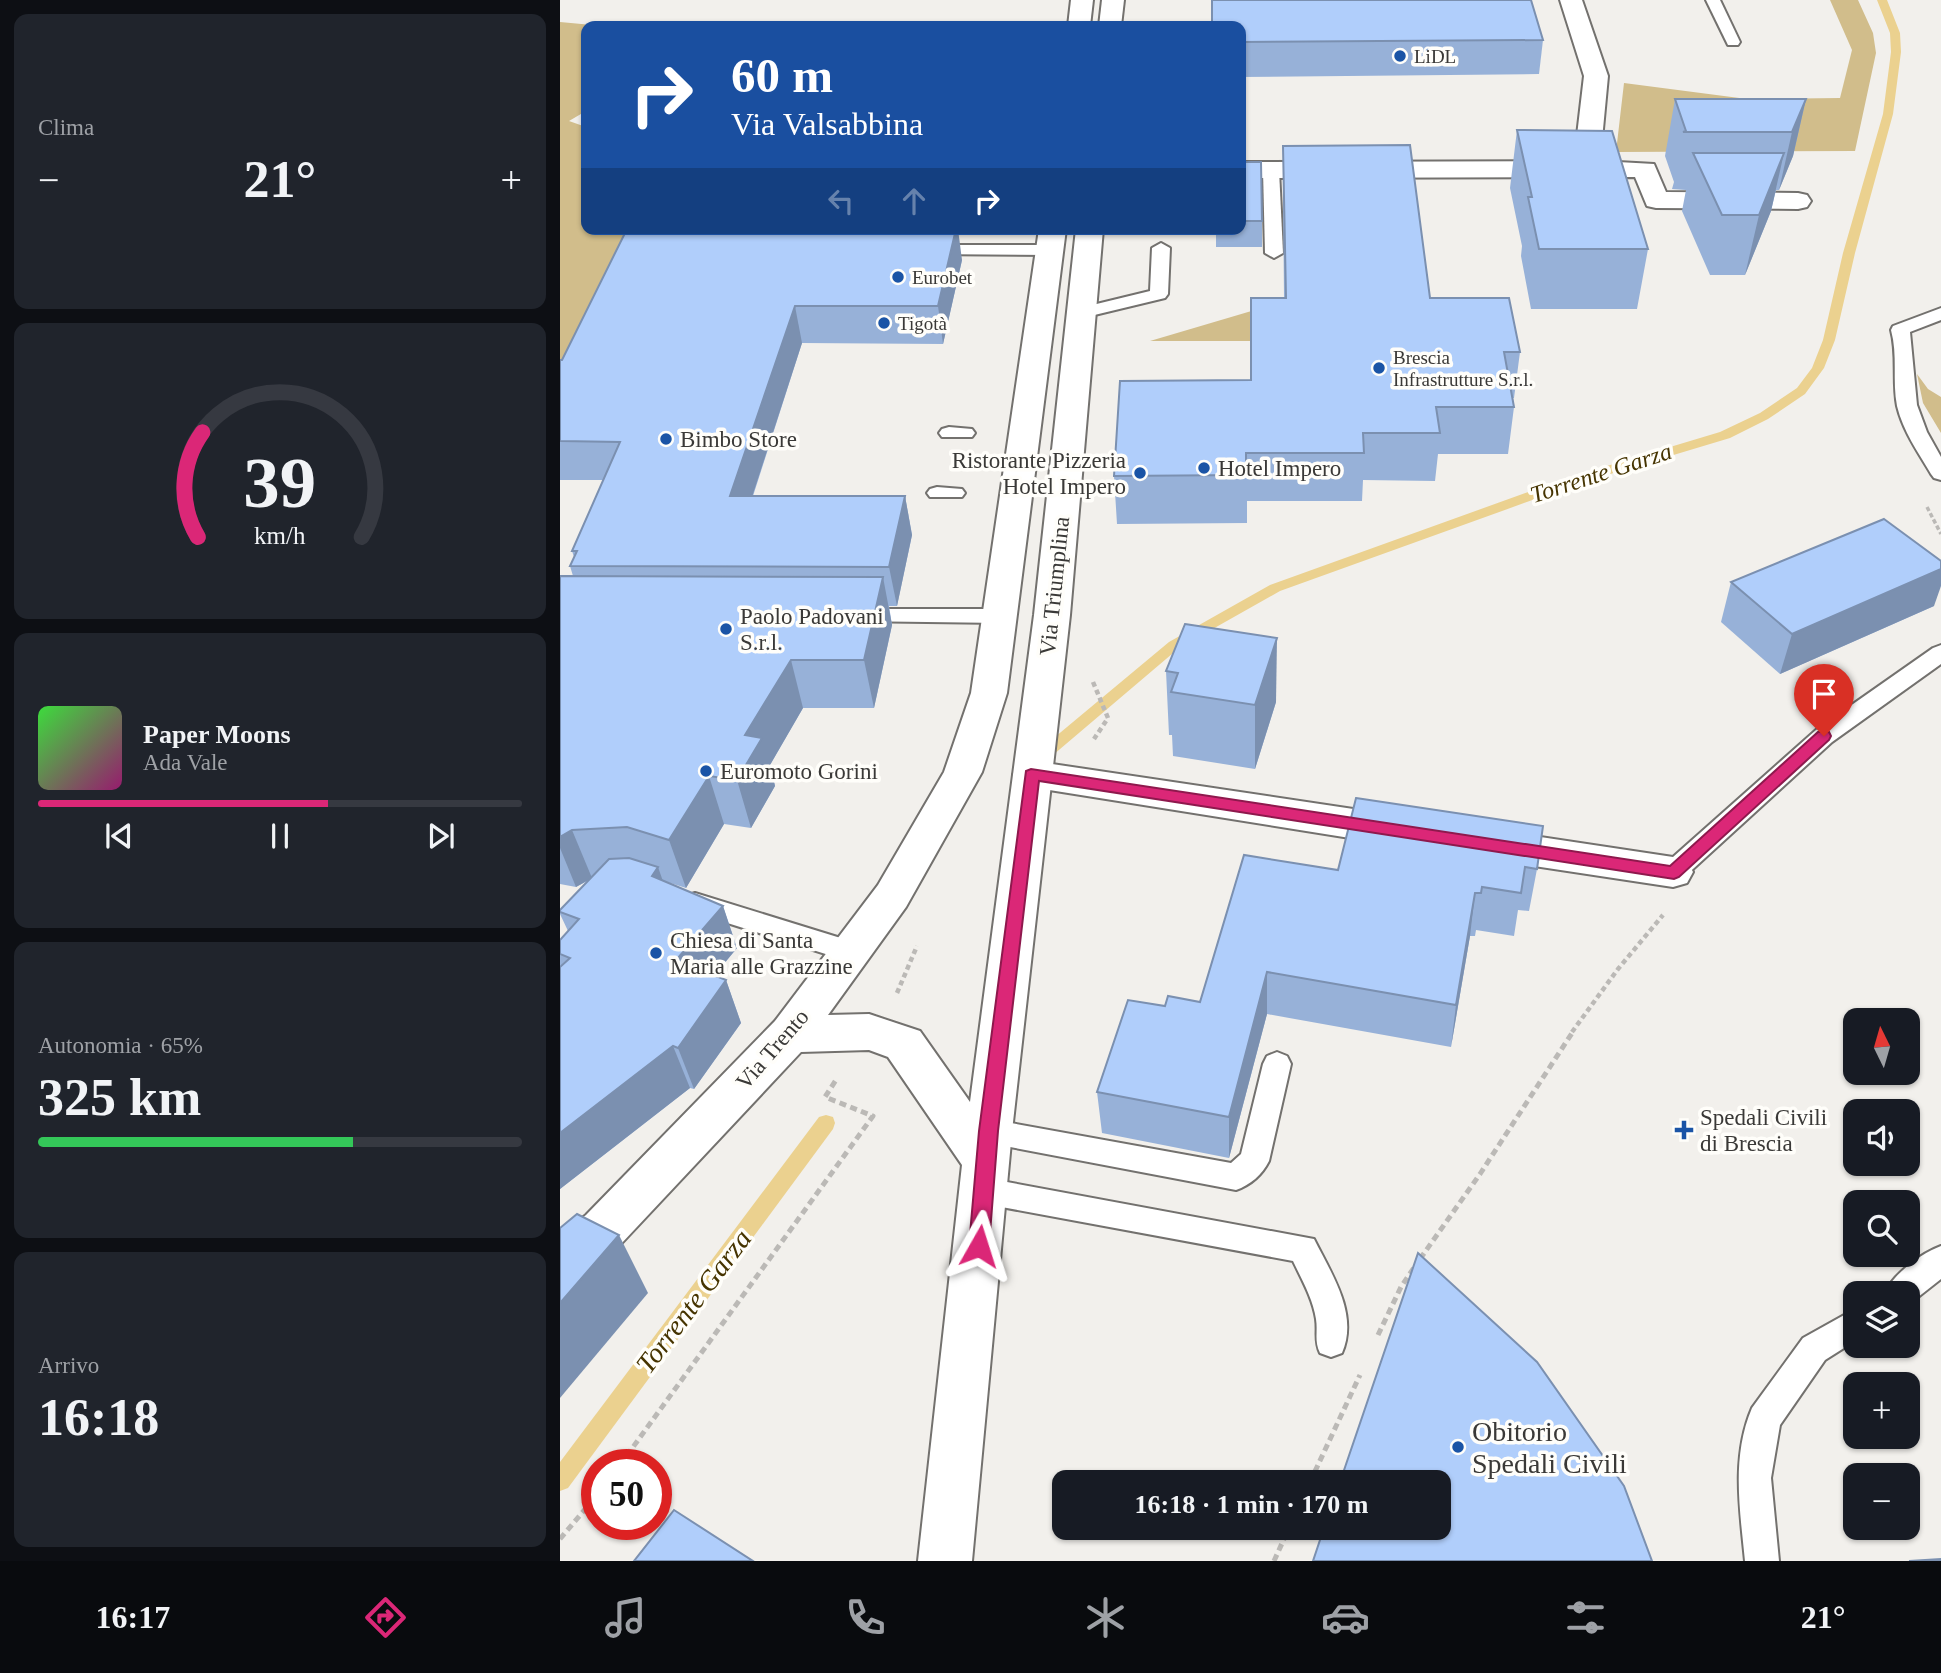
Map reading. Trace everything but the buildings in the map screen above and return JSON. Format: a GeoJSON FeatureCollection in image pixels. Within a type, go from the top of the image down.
{"type":"FeatureCollection","features":[{"type":"Feature","properties":{"kind":"main road"},"geometry":{"type":"LineString","coordinates":[[1080,21],[1082,0]]}},
{"type":"Feature","properties":{"kind":"main road"},"geometry":{"type":"LineString","coordinates":[[1111,21],[1113,0]]}},
{"type":"Feature","properties":{"kind":"main road"},"geometry":{"type":"LineString","coordinates":[[1572,0],[1596,76],[1586,170]]}},
{"type":"Feature","properties":{"kind":"main road"},"geometry":{"type":"LineString","coordinates":[[1246,170],[1645,169],[1656,200],[1798,201]]}},
{"type":"Feature","properties":{"kind":"main road","name":"Via Triumplina"},"geometry":{"type":"LineString","coordinates":[[945,1561],[987,1162],[1052,614],[1089,235]]}},
{"type":"Feature","properties":{"kind":"main road"},"geometry":{"type":"LineString","coordinates":[[1002,616],[1014,506],[1052,239]]}},
{"type":"Feature","properties":{"kind":"main road","name":"Via Trento"},"geometry":{"type":"LineString","coordinates":[[560,1265],[603,1230],[790,1034],[892,896],[921,850],[963,772],[981,726],[1002,616]]}},
{"type":"Feature","properties":{"kind":"main road"},"geometry":{"type":"LineString","coordinates":[[1031,775],[1442,837],[1671,890]]}},
{"type":"Feature","properties":{"kind":"main road"},"geometry":{"type":"LineString","coordinates":[[790,1034],[869,1032],[904,1044],[987,1162]]}},
{"type":"Feature","properties":{"kind":"lane"},"geometry":{"type":"LineString","coordinates":[[1713,0],[1733,42]]}},
{"type":"Feature","properties":{"kind":"lane"},"geometry":{"type":"LineString","coordinates":[[1271,170],[1274,253]]}},
{"type":"Feature","properties":{"kind":"lane"},"geometry":{"type":"LineString","coordinates":[[920,243],[1052,239]]}},
{"type":"Feature","properties":{"kind":"lane"},"geometry":{"type":"LineString","coordinates":[[1082,313],[1159,294],[1161,247]]}},
{"type":"Feature","properties":{"kind":"lane"},"geometry":{"type":"LineString","coordinates":[[1941,313],[1900,330],[1905,341],[1907,406],[1941,474]]}},
{"type":"Feature","properties":{"kind":"lane"},"geometry":{"type":"LineString","coordinates":[[844,615],[1002,616]]}},
{"type":"Feature","properties":{"kind":"lane"},"geometry":{"type":"LineString","coordinates":[[1671,890],[1824,736],[1941,653]]}},
{"type":"Feature","properties":{"kind":"lane"},"geometry":{"type":"LineString","coordinates":[[671,896],[851,951]]}},
{"type":"Feature","properties":{"kind":"lane"},"geometry":{"type":"LineString","coordinates":[[987,1162],[1236,1177],[1254,1161],[1277,1064]]}},
{"type":"Feature","properties":{"kind":"lane"},"geometry":{"type":"LineString","coordinates":[[987,1162],[1303,1249],[1325,1297],[1335,1332],[1331,1342]]}},
{"type":"Feature","properties":{"kind":"lane"},"geometry":{"type":"LineString","coordinates":[[1915,1281],[1941,1260]]}},
{"type":"Feature","properties":{"kind":"lane"},"geometry":{"type":"LineString","coordinates":[[1762,1561],[1754,1478],[1764,1419],[1814,1349],[1843,1331]]}},
{"type":"Feature","properties":{"kind":"path"},"geometry":{"type":"LineString","coordinates":[[1089,671],[1108,718]]}},
{"type":"Feature","properties":{"kind":"path"},"geometry":{"type":"LineString","coordinates":[[1375,1343],[1401,1287],[1498,1147],[1549,1063],[1671,890]]}},
{"type":"Feature","properties":{"kind":"path"},"geometry":{"type":"LineString","coordinates":[[632,1449],[873,1116],[825,1097]]}},
{"type":"Feature","properties":{"kind":"path"},"geometry":{"type":"LineString","coordinates":[[1316,1470],[1363,1368]]}},
{"type":"Feature","properties":{"kind":"path"},"geometry":{"type":"LineString","coordinates":[[560,1539],[581,1514]]}},
{"type":"Feature","properties":{"kind":"path"},"geometry":{"type":"LineString","coordinates":[[1274,1561],[1284,1540]]}},
{"type":"Feature","properties":{"kind":"shaded area"},"geometry":{"type":"Polygon","coordinates":[[[1830,0],[1858,0],[1873,33],[1876,53],[1855,151],[1616,152],[1624,83],[1747,99],[1840,98],[1852,50],[1830,0]]]}},
{"type":"Feature","properties":{"kind":"shaded area"},"geometry":{"type":"Polygon","coordinates":[[[560,22],[581,24],[581,114],[569,121],[581,125],[581,235],[626,235],[560,366],[560,22]]]}},
{"type":"Feature","properties":{"kind":"shaded area"},"geometry":{"type":"Polygon","coordinates":[[[1265,307],[1265,341],[1150,341],[1265,307]]]}},
{"type":"Feature","properties":{"kind":"shaded area"},"geometry":{"type":"Polygon","coordinates":[[[1917,374],[1928,389],[1941,397],[1941,433],[1923,403],[1917,374]]]}},
{"type":"Feature","properties":{"kind":"waterway","name":"Torrente Garza"},"geometry":{"type":"LineString","coordinates":[[1048,751],[1174,645],[1275,588],[1572,481],[1725,435],[1764,416],[1801,391],[1818,368],[1829,340],[1849,253],[1888,114],[1896,52],[1895,33],[1882,0]]}},
{"type":"Feature","properties":{"kind":"waterway","name":"Torrente Garza"},"geometry":{"type":"LineString","coordinates":[[560,1480],[826,1123]]}},
{"type":"Feature","properties":{"kind":"place","name":"LiDL"},"geometry":{"type":"Point","coordinates":[1400,56]}},
{"type":"Feature","properties":{"kind":"place","name":"Eurobet"},"geometry":{"type":"Point","coordinates":[898,277]}},
{"type":"Feature","properties":{"kind":"place","name":"Tigotà"},"geometry":{"type":"Point","coordinates":[884,323]}},
{"type":"Feature","properties":{"kind":"place","name":"Brescia Infrastrutture S.r.l."},"geometry":{"type":"Point","coordinates":[1379,368]}},
{"type":"Feature","properties":{"kind":"place","name":"Bimbo Store"},"geometry":{"type":"Point","coordinates":[666,439]}},
{"type":"Feature","properties":{"kind":"place","name":"Hotel Impero"},"geometry":{"type":"Point","coordinates":[1204,468]}},
{"type":"Feature","properties":{"kind":"place","name":"Ristorante Pizzeria Hotel Impero"},"geometry":{"type":"Point","coordinates":[1140,473]}},
{"type":"Feature","properties":{"kind":"place","name":"Paolo Padovani S.r.l."},"geometry":{"type":"Point","coordinates":[726,629]}},
{"type":"Feature","properties":{"kind":"place","name":"Euromoto Gorini"},"geometry":{"type":"Point","coordinates":[706,771]}},
{"type":"Feature","properties":{"kind":"place","name":"Chiesa di Santa Maria alle Grazzine"},"geometry":{"type":"Point","coordinates":[656,953]}},
{"type":"Feature","properties":{"kind":"place","name":"Spedali Civili di Brescia"},"geometry":{"type":"Point","coordinates":[1684,1130]}},
{"type":"Feature","properties":{"kind":"place","name":"Obitorio Spedali Civili"},"geometry":{"type":"Point","coordinates":[1458,1447]}},
{"type":"Feature","properties":{"kind":"route"},"geometry":{"type":"LineString","coordinates":[[979,1246],[989,1131],[1031,775],[1674,872],[1824,736]]}}]}
